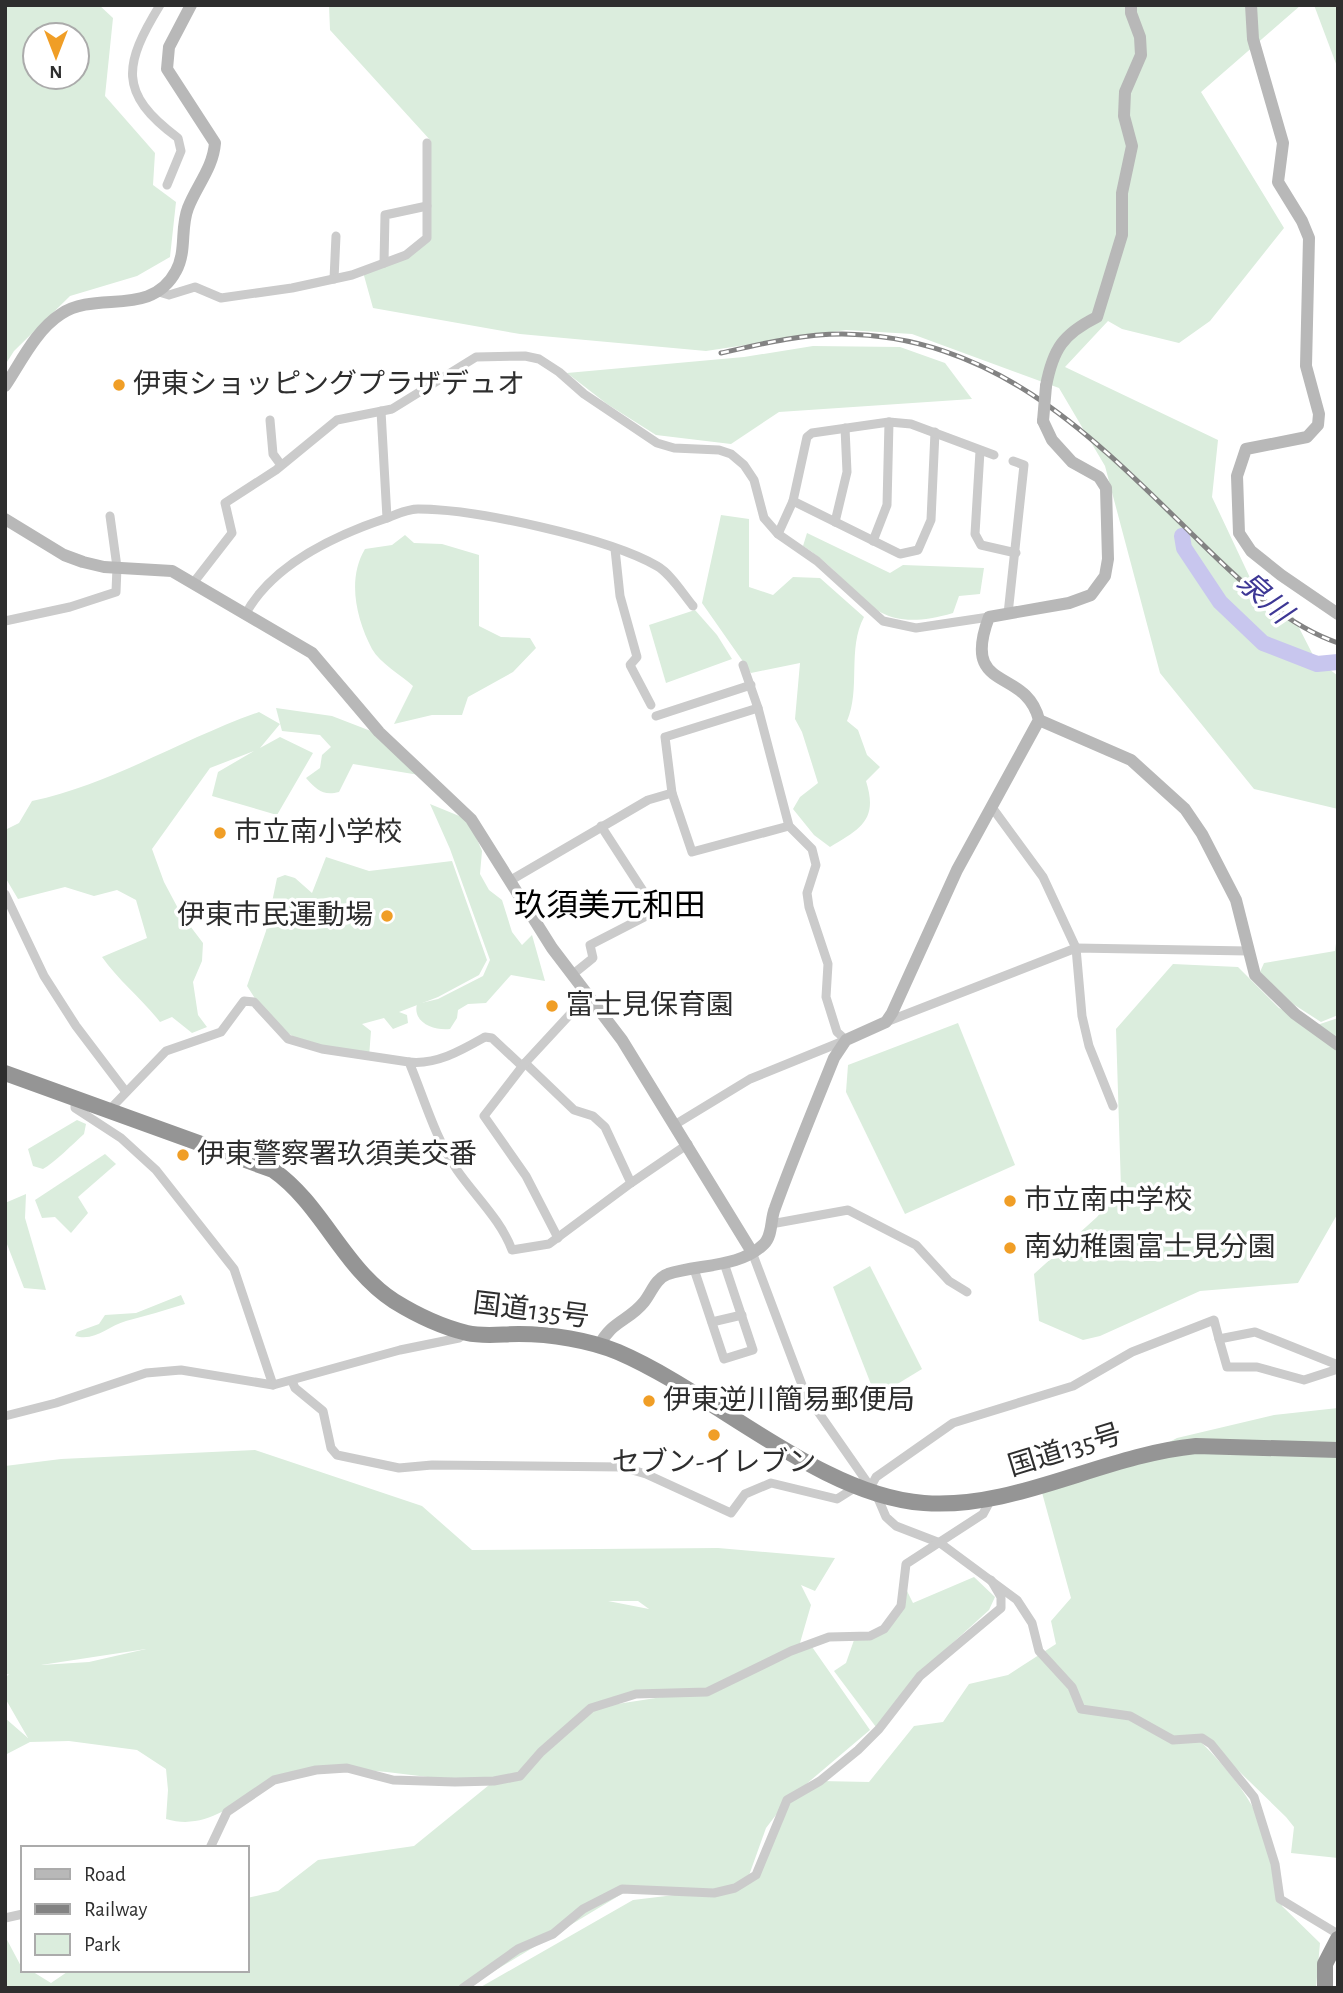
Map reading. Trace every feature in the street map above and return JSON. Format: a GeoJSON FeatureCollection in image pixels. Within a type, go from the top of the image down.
{"type":"FeatureCollection","features":[{"type":"Feature","properties":{"kind":"highway","name":"国道135号"},"geometry":{"type":"LineString","coordinates":[[5,1073],[273,1170],[300,1194],[342,1250],[391,1299],[412,1312],[467,1333],[522,1334],[598,1346],[659,1373],[867,1492],[924,1503],[990,1501],[1103,1465],[1173,1448],[1196,1446],[1338,1450]]}},
{"type":"Feature","properties":{"kind":"highway"},"geometry":{"type":"LineString","coordinates":[[1325,1988],[1325,1964],[1338,1937]]}},
{"type":"Feature","properties":{"kind":"street"},"geometry":{"type":"LineString","coordinates":[[160,5],[132,60],[131,81],[139,98],[162,125],[178,138],[181,151],[167,185]]}},
{"type":"Feature","properties":{"kind":"street"},"geometry":{"type":"LineString","coordinates":[[5,386],[45,326],[63,312],[80,306],[142,299],[159,292],[177,270],[183,252],[188,208],[214,153],[215,144],[172,81],[167,69],[169,47],[191,5]]}},
{"type":"Feature","properties":{"kind":"street"},"geometry":{"type":"LineString","coordinates":[[194,582],[232,533],[225,503],[281,465],[337,420],[381,411],[413,399],[476,357],[525,356],[539,359],[559,372],[584,394],[657,443],[674,448],[719,450],[731,454],[744,465],[754,480],[764,518],[778,534],[817,561],[883,621],[915,628],[1069,603],[1091,595],[1105,576],[1108,559],[1106,488],[1099,477],[1072,462],[1059,448],[1043,421],[1051,359],[1066,336],[1097,317],[1122,235],[1122,193],[1132,146],[1124,116],[1125,92],[1140,55],[1140,37],[1131,13],[1131,5]]}},
{"type":"Feature","properties":{"kind":"street"},"geometry":{"type":"LineString","coordinates":[[1251,5],[1251,30],[1283,143],[1278,182],[1302,221],[1309,238],[1306,366],[1319,414],[1318,425],[1307,437],[1246,449],[1237,476],[1236,517],[1239,533],[1251,551],[1338,614]]}},
{"type":"Feature","properties":{"kind":"street"},"geometry":{"type":"LineString","coordinates":[[159,292],[169,295],[195,287],[221,298],[334,279],[407,255],[428,239],[426,143]]}},
{"type":"Feature","properties":{"kind":"street"},"geometry":{"type":"LineString","coordinates":[[384,263],[385,215],[427,206]]}},
{"type":"Feature","properties":{"kind":"street"},"geometry":{"type":"LineString","coordinates":[[334,279],[336,236]]}},
{"type":"Feature","properties":{"kind":"street"},"geometry":{"type":"LineString","coordinates":[[381,411],[387,518]]}},
{"type":"Feature","properties":{"kind":"street"},"geometry":{"type":"LineString","coordinates":[[270,420],[272,454],[281,465]]}},
{"type":"Feature","properties":{"kind":"street"},"geometry":{"type":"LineString","coordinates":[[778,534],[793,502],[807,437],[812,433],[889,422],[911,424],[994,455]]}},
{"type":"Feature","properties":{"kind":"street"},"geometry":{"type":"LineString","coordinates":[[873,541],[887,505],[889,422]]}},
{"type":"Feature","properties":{"kind":"street"},"geometry":{"type":"LineString","coordinates":[[835,522],[847,472],[845,428]]}},
{"type":"Feature","properties":{"kind":"street"},"geometry":{"type":"LineString","coordinates":[[793,502],[900,554],[918,550],[931,520],[935,432]]}},
{"type":"Feature","properties":{"kind":"street"},"geometry":{"type":"LineString","coordinates":[[980,451],[975,534],[981,545],[1016,553]]}},
{"type":"Feature","properties":{"kind":"street"},"geometry":{"type":"LineString","coordinates":[[1008,614],[1024,465],[1013,461]]}},
{"type":"Feature","properties":{"kind":"street"},"geometry":{"type":"LineString","coordinates":[[245,615],[266,587],[315,548],[339,534],[416,509],[489,518],[615,549],[659,567],[693,606]]}},
{"type":"Feature","properties":{"kind":"street"},"geometry":{"type":"LineString","coordinates":[[5,621],[69,607],[116,592],[117,568],[110,516]]}},
{"type":"Feature","properties":{"kind":"street"},"geometry":{"type":"LineString","coordinates":[[5,519],[64,555],[83,562],[117,568],[172,571],[312,653],[379,732],[471,819],[572,975],[622,1040],[688,1144],[752,1252],[805,1393],[867,1482],[867,1492],[886,1517],[896,1526],[940,1543],[1017,1600],[1032,1623],[1039,1651],[1072,1687],[1081,1709],[1130,1716],[1173,1740],[1202,1738],[1211,1744],[1254,1797],[1275,1864],[1280,1899],[1338,1937]]}},
{"type":"Feature","properties":{"kind":"street"},"geometry":{"type":"LineString","coordinates":[[615,549],[620,596],[637,657],[630,665],[651,705]]}},
{"type":"Feature","properties":{"kind":"street"},"geometry":{"type":"LineString","coordinates":[[887,1021],[957,870],[1038,720],[1035,705],[1028,697],[992,672],[981,658],[979,642],[989,617]]}},
{"type":"Feature","properties":{"kind":"street"},"geometry":{"type":"LineString","coordinates":[[743,665],[758,708],[789,826],[812,849],[816,865],[807,893],[809,907],[828,964],[826,997],[837,1032],[846,1040]]}},
{"type":"Feature","properties":{"kind":"street"},"geometry":{"type":"LineString","coordinates":[[656,716],[751,685]]}},
{"type":"Feature","properties":{"kind":"street"},"geometry":{"type":"LineString","coordinates":[[758,708],[665,737],[672,793],[692,852],[789,826]]}},
{"type":"Feature","properties":{"kind":"street"},"geometry":{"type":"LineString","coordinates":[[1038,720],[1130,760],[1185,810],[1202,834],[1236,900],[1251,968],[1262,985],[1338,1045]]}},
{"type":"Feature","properties":{"kind":"street"},"geometry":{"type":"LineString","coordinates":[[511,880],[648,800],[672,793]]}},
{"type":"Feature","properties":{"kind":"street"},"geometry":{"type":"LineString","coordinates":[[991,806],[1043,877],[1076,948],[1082,1016],[1089,1046],[1113,1105]]}},
{"type":"Feature","properties":{"kind":"street"},"geometry":{"type":"LineString","coordinates":[[572,975],[593,958],[590,945],[656,911],[601,826]]}},
{"type":"Feature","properties":{"kind":"street"},"geometry":{"type":"LineString","coordinates":[[5,894],[44,976],[76,1026],[126,1092]]}},
{"type":"Feature","properties":{"kind":"street"},"geometry":{"type":"LineString","coordinates":[[676,1124],[750,1079],[887,1021],[1076,948],[1248,951]]}},
{"type":"Feature","properties":{"kind":"street"},"geometry":{"type":"LineString","coordinates":[[558,1238],[526,1176],[484,1116],[524,1065],[587,996]]}},
{"type":"Feature","properties":{"kind":"street"},"geometry":{"type":"LineString","coordinates":[[113,1111],[126,1092],[166,1051],[221,1032],[244,1001],[254,1002],[288,1039],[321,1049],[410,1062],[456,1054],[485,1037],[492,1038],[574,1110],[593,1116],[605,1127],[631,1183]]}},
{"type":"Feature","properties":{"kind":"street"},"geometry":{"type":"LineString","coordinates":[[598,1346],[606,1330],[637,1309],[655,1283],[666,1275],[724,1263],[764,1244],[770,1235],[783,1186],[834,1058],[846,1040]]}},
{"type":"Feature","properties":{"kind":"street"},"geometry":{"type":"LineString","coordinates":[[410,1062],[442,1143],[457,1170],[501,1228],[512,1250],[550,1244],[688,1144]]}},
{"type":"Feature","properties":{"kind":"street"},"geometry":{"type":"LineString","coordinates":[[75,1098],[75,1108],[121,1138],[156,1170],[234,1269],[273,1385]]}},
{"type":"Feature","properties":{"kind":"street"},"geometry":{"type":"LineString","coordinates":[[771,1224],[848,1210],[916,1245],[949,1281],[967,1292]]}},
{"type":"Feature","properties":{"kind":"street"},"geometry":{"type":"LineString","coordinates":[[694,1269],[724,1359],[753,1350],[724,1263]]}},
{"type":"Feature","properties":{"kind":"street"},"geometry":{"type":"LineString","coordinates":[[712,1322],[742,1315]]}},
{"type":"Feature","properties":{"kind":"street"},"geometry":{"type":"LineString","coordinates":[[292,1381],[295,1388],[323,1410],[331,1448],[337,1455],[399,1468],[446,1465],[622,1467],[646,1474],[730,1513],[745,1494],[771,1483],[837,1499],[867,1492],[876,1477],[953,1423],[1073,1386],[1132,1352],[1214,1320],[1227,1367],[1257,1367],[1304,1380],[1338,1367]]}},
{"type":"Feature","properties":{"kind":"street"},"geometry":{"type":"LineString","coordinates":[[1219,1339],[1255,1332],[1338,1367]]}},
{"type":"Feature","properties":{"kind":"street"},"geometry":{"type":"LineString","coordinates":[[5,1416],[56,1403],[146,1373],[181,1370],[273,1385],[400,1350],[459,1338],[467,1333]]}},
{"type":"Feature","properties":{"kind":"street"},"geometry":{"type":"LineString","coordinates":[[211,1846],[227,1812],[274,1780],[316,1770],[347,1768],[393,1780],[494,1781],[520,1776],[567,1728],[600,1705],[636,1694],[707,1692],[791,1651],[829,1637],[870,1636],[884,1629],[901,1606],[906,1564],[983,1514],[990,1501]]}},
{"type":"Feature","properties":{"kind":"street"},"geometry":{"type":"LineString","coordinates":[[463,1988],[507,1956],[553,1934],[583,1909],[622,1889],[713,1893],[746,1883],[756,1875],[787,1800],[820,1781],[858,1750],[879,1729],[920,1676],[1001,1608],[1001,1597],[991,1580]]}},
{"type":"Feature","properties":{"kind":"green space"},"geometry":{"type":"Polygon","coordinates":[[[5,5],[99,5],[113,18],[105,96],[155,153],[153,185],[176,202],[170,257],[137,276],[70,296],[14,351],[5,365],[5,5]]]}},
{"type":"Feature","properties":{"kind":"green space"},"geometry":{"type":"Polygon","coordinates":[[[329,5],[1301,5],[1201,92],[1284,228],[1210,321],[1179,343],[1122,329],[1108,321],[1065,367],[1218,440],[1212,497],[1269,618],[1281,610],[1291,612],[1314,657],[1338,676],[1338,809],[1254,789],[1160,673],[1105,466],[1059,388],[912,334],[846,330],[706,351],[520,334],[373,308],[363,272],[431,240],[431,141],[330,30],[329,5]]]}},
{"type":"Feature","properties":{"kind":"green space"},"geometry":{"type":"Polygon","coordinates":[[[1314,5],[1338,5],[1338,69],[1314,5]]]}},
{"type":"Feature","properties":{"kind":"green space"},"geometry":{"type":"Polygon","coordinates":[[[813,346],[900,347],[945,363],[972,399],[779,412],[731,444],[656,435],[607,404],[567,373],[744,357],[813,346]]]}},
{"type":"Feature","properties":{"kind":"green space"},"geometry":{"type":"Polygon","coordinates":[[[721,515],[749,519],[749,587],[773,595],[793,577],[820,578],[864,617],[856,642],[853,696],[847,721],[858,730],[867,755],[880,767],[866,781],[870,805],[864,821],[859,828],[830,847],[814,835],[793,809],[800,797],[818,783],[802,732],[795,719],[800,663],[751,673],[702,603],[721,515]]]}},
{"type":"Feature","properties":{"kind":"green space"},"geometry":{"type":"Polygon","coordinates":[[[807,533],[890,573],[903,565],[984,568],[980,594],[959,596],[953,613],[924,619],[901,619],[883,614],[868,604],[824,561],[803,546],[807,533]]]}},
{"type":"Feature","properties":{"kind":"green space"},"geometry":{"type":"Polygon","coordinates":[[[405,535],[414,543],[442,544],[479,555],[479,626],[501,637],[530,638],[536,648],[513,672],[468,697],[462,715],[432,715],[394,724],[413,686],[385,664],[372,649],[358,612],[355,586],[359,561],[365,549],[392,545],[405,535]]]}},
{"type":"Feature","properties":{"kind":"green space"},"geometry":{"type":"Polygon","coordinates":[[[695,610],[717,635],[732,659],[666,683],[649,625],[695,610]]]}},
{"type":"Feature","properties":{"kind":"green space"},"geometry":{"type":"Polygon","coordinates":[[[276,708],[332,716],[376,733],[419,775],[353,764],[339,792],[321,791],[306,778],[320,768],[322,755],[331,747],[320,735],[282,731],[276,708]]]}},
{"type":"Feature","properties":{"kind":"green space"},"geometry":{"type":"Polygon","coordinates":[[[259,712],[280,724],[260,748],[280,737],[313,753],[277,815],[212,796],[218,772],[254,751],[210,768],[152,849],[164,882],[181,914],[203,943],[202,961],[193,982],[198,1015],[207,1027],[192,1033],[172,1017],[160,1022],[102,957],[147,938],[136,900],[117,890],[94,896],[65,887],[18,899],[5,877],[5,830],[19,823],[32,801],[90,784],[259,712]]]}},
{"type":"Feature","properties":{"kind":"green space"},"geometry":{"type":"Polygon","coordinates":[[[430,804],[469,820],[482,851],[480,874],[489,890],[502,900],[512,932],[522,945],[532,935],[545,981],[511,975],[486,1003],[468,1004],[458,1010],[457,1018],[450,1029],[438,1029],[421,1021],[416,1011],[417,1004],[438,999],[483,976],[490,960],[450,849],[430,804]]]}},
{"type":"Feature","properties":{"kind":"green space","name":"伊東市民運動場"},"geometry":{"type":"Polygon","coordinates":[[[326,857],[369,871],[452,861],[487,960],[479,975],[438,997],[399,1012],[407,1015],[408,1023],[393,1029],[384,1018],[362,1024],[371,1031],[369,1057],[307,1045],[270,1022],[247,986],[266,931],[277,878],[285,875],[295,878],[312,893],[326,857]]]}},
{"type":"Feature","properties":{"kind":"green space"},"geometry":{"type":"Polygon","coordinates":[[[1338,928],[1338,1015],[1321,1022],[1293,1004],[1260,972],[1264,963],[1335,951],[1338,928]]]}},
{"type":"Feature","properties":{"kind":"green space"},"geometry":{"type":"Polygon","coordinates":[[[1173,964],[1238,967],[1279,1008],[1314,1026],[1338,1018],[1338,1213],[1298,1283],[1200,1291],[1100,1336],[1083,1340],[1039,1321],[1034,1274],[1097,1217],[1121,1188],[1116,1029],[1173,964]]]}},
{"type":"Feature","properties":{"kind":"green space"},"geometry":{"type":"Polygon","coordinates":[[[958,1023],[1015,1165],[905,1214],[846,1092],[848,1065],[958,1023]]]}},
{"type":"Feature","properties":{"kind":"green space"},"geometry":{"type":"Polygon","coordinates":[[[77,1120],[86,1124],[84,1134],[43,1169],[33,1166],[28,1149],[77,1120]]]}},
{"type":"Feature","properties":{"kind":"green space"},"geometry":{"type":"Polygon","coordinates":[[[105,1154],[116,1164],[78,1197],[88,1213],[71,1233],[55,1217],[42,1218],[35,1200],[105,1154]]]}},
{"type":"Feature","properties":{"kind":"green space"},"geometry":{"type":"Polygon","coordinates":[[[26,1194],[25,1218],[46,1290],[24,1288],[5,1239],[5,1203],[26,1194]]]}},
{"type":"Feature","properties":{"kind":"green space"},"geometry":{"type":"Polygon","coordinates":[[[870,1266],[922,1369],[876,1397],[833,1287],[870,1266]]]}},
{"type":"Feature","properties":{"kind":"green space"},"geometry":{"type":"Polygon","coordinates":[[[181,1295],[185,1304],[119,1323],[89,1337],[75,1336],[77,1332],[99,1324],[105,1315],[136,1313],[181,1295]]]}},
{"type":"Feature","properties":{"kind":"green space"},"geometry":{"type":"Polygon","coordinates":[[[1338,1408],[1338,1858],[1291,1853],[1294,1827],[1286,1817],[1211,1744],[1202,1743],[1235,1780],[1258,1817],[1273,1857],[1282,1906],[1320,1943],[1316,1988],[479,1988],[633,1900],[691,1893],[630,1889],[466,1988],[5,1988],[5,1936],[21,1966],[21,1972],[33,1972],[51,1983],[67,1972],[248,1972],[248,1898],[278,1891],[318,1860],[414,1846],[494,1781],[444,1779],[368,1770],[317,1771],[276,1781],[216,1815],[184,1822],[166,1819],[166,1769],[137,1750],[69,1741],[30,1742],[5,1755],[5,1718],[28,1738],[5,1698],[5,1678],[9,1674],[5,1675],[5,1466],[61,1459],[255,1450],[422,1506],[472,1550],[718,1548],[835,1558],[815,1591],[801,1585],[811,1605],[800,1643],[810,1644],[870,1730],[791,1797],[820,1781],[869,1782],[914,1726],[943,1722],[969,1684],[1008,1675],[1056,1644],[1051,1621],[1071,1598],[1041,1489],[1123,1466],[1177,1438],[1274,1415],[1338,1408]],[[608,1601],[649,1609],[638,1601],[608,1601]],[[146,1649],[41,1665],[89,1662],[146,1649]],[[649,1690],[598,1707],[675,1695],[649,1690]],[[779,1811],[766,1828],[747,1881],[753,1880],[779,1811]]]}},
{"type":"Feature","properties":{"kind":"green space"},"geometry":{"type":"Polygon","coordinates":[[[974,1577],[995,1597],[989,1610],[947,1648],[876,1727],[834,1671],[846,1663],[854,1640],[886,1622],[907,1591],[913,1603],[974,1577]]]}},
{"type":"Feature","properties":{"kind":"waterway","name":"泉川"},"geometry":{"type":"LineString","coordinates":[[1182,536],[1184,548],[1220,602],[1263,643],[1317,664],[1338,662]]}},
{"type":"Feature","properties":{"kind":"railway"},"geometry":{"type":"LineString","coordinates":[[721,353],[796,338],[842,334],[896,339],[946,352],[992,371],[1076,426],[1258,596],[1296,623],[1338,643]]}},
{"type":"Feature","properties":{"kind":"place","name":"伊東ショッピングプラザデュオ"},"geometry":{"type":"Point","coordinates":[119,385]}},
{"type":"Feature","properties":{"kind":"place","name":"市立南小学校"},"geometry":{"type":"Point","coordinates":[220,833]}},
{"type":"Feature","properties":{"kind":"place","name":"伊東市民運動場"},"geometry":{"type":"Point","coordinates":[387,916]}},
{"type":"Feature","properties":{"kind":"place","name":"富士見保育園"},"geometry":{"type":"Point","coordinates":[552,1006]}},
{"type":"Feature","properties":{"kind":"place","name":"伊東警察署玖須美交番"},"geometry":{"type":"Point","coordinates":[183,1155]}},
{"type":"Feature","properties":{"kind":"place","name":"市立南中学校"},"geometry":{"type":"Point","coordinates":[1010,1201]}},
{"type":"Feature","properties":{"kind":"place","name":"南幼稚園富士見分園"},"geometry":{"type":"Point","coordinates":[1010,1248]}},
{"type":"Feature","properties":{"kind":"place","name":"伊東逆川簡易郵便局"},"geometry":{"type":"Point","coordinates":[649,1401]}},
{"type":"Feature","properties":{"kind":"place","name":"セブン-イレブン"},"geometry":{"type":"Point","coordinates":[714,1435]}},
{"type":"Feature","properties":{"kind":"district","name":"玖須美元和田"},"geometry":{"type":"Point","coordinates":[610,906]}}]}
